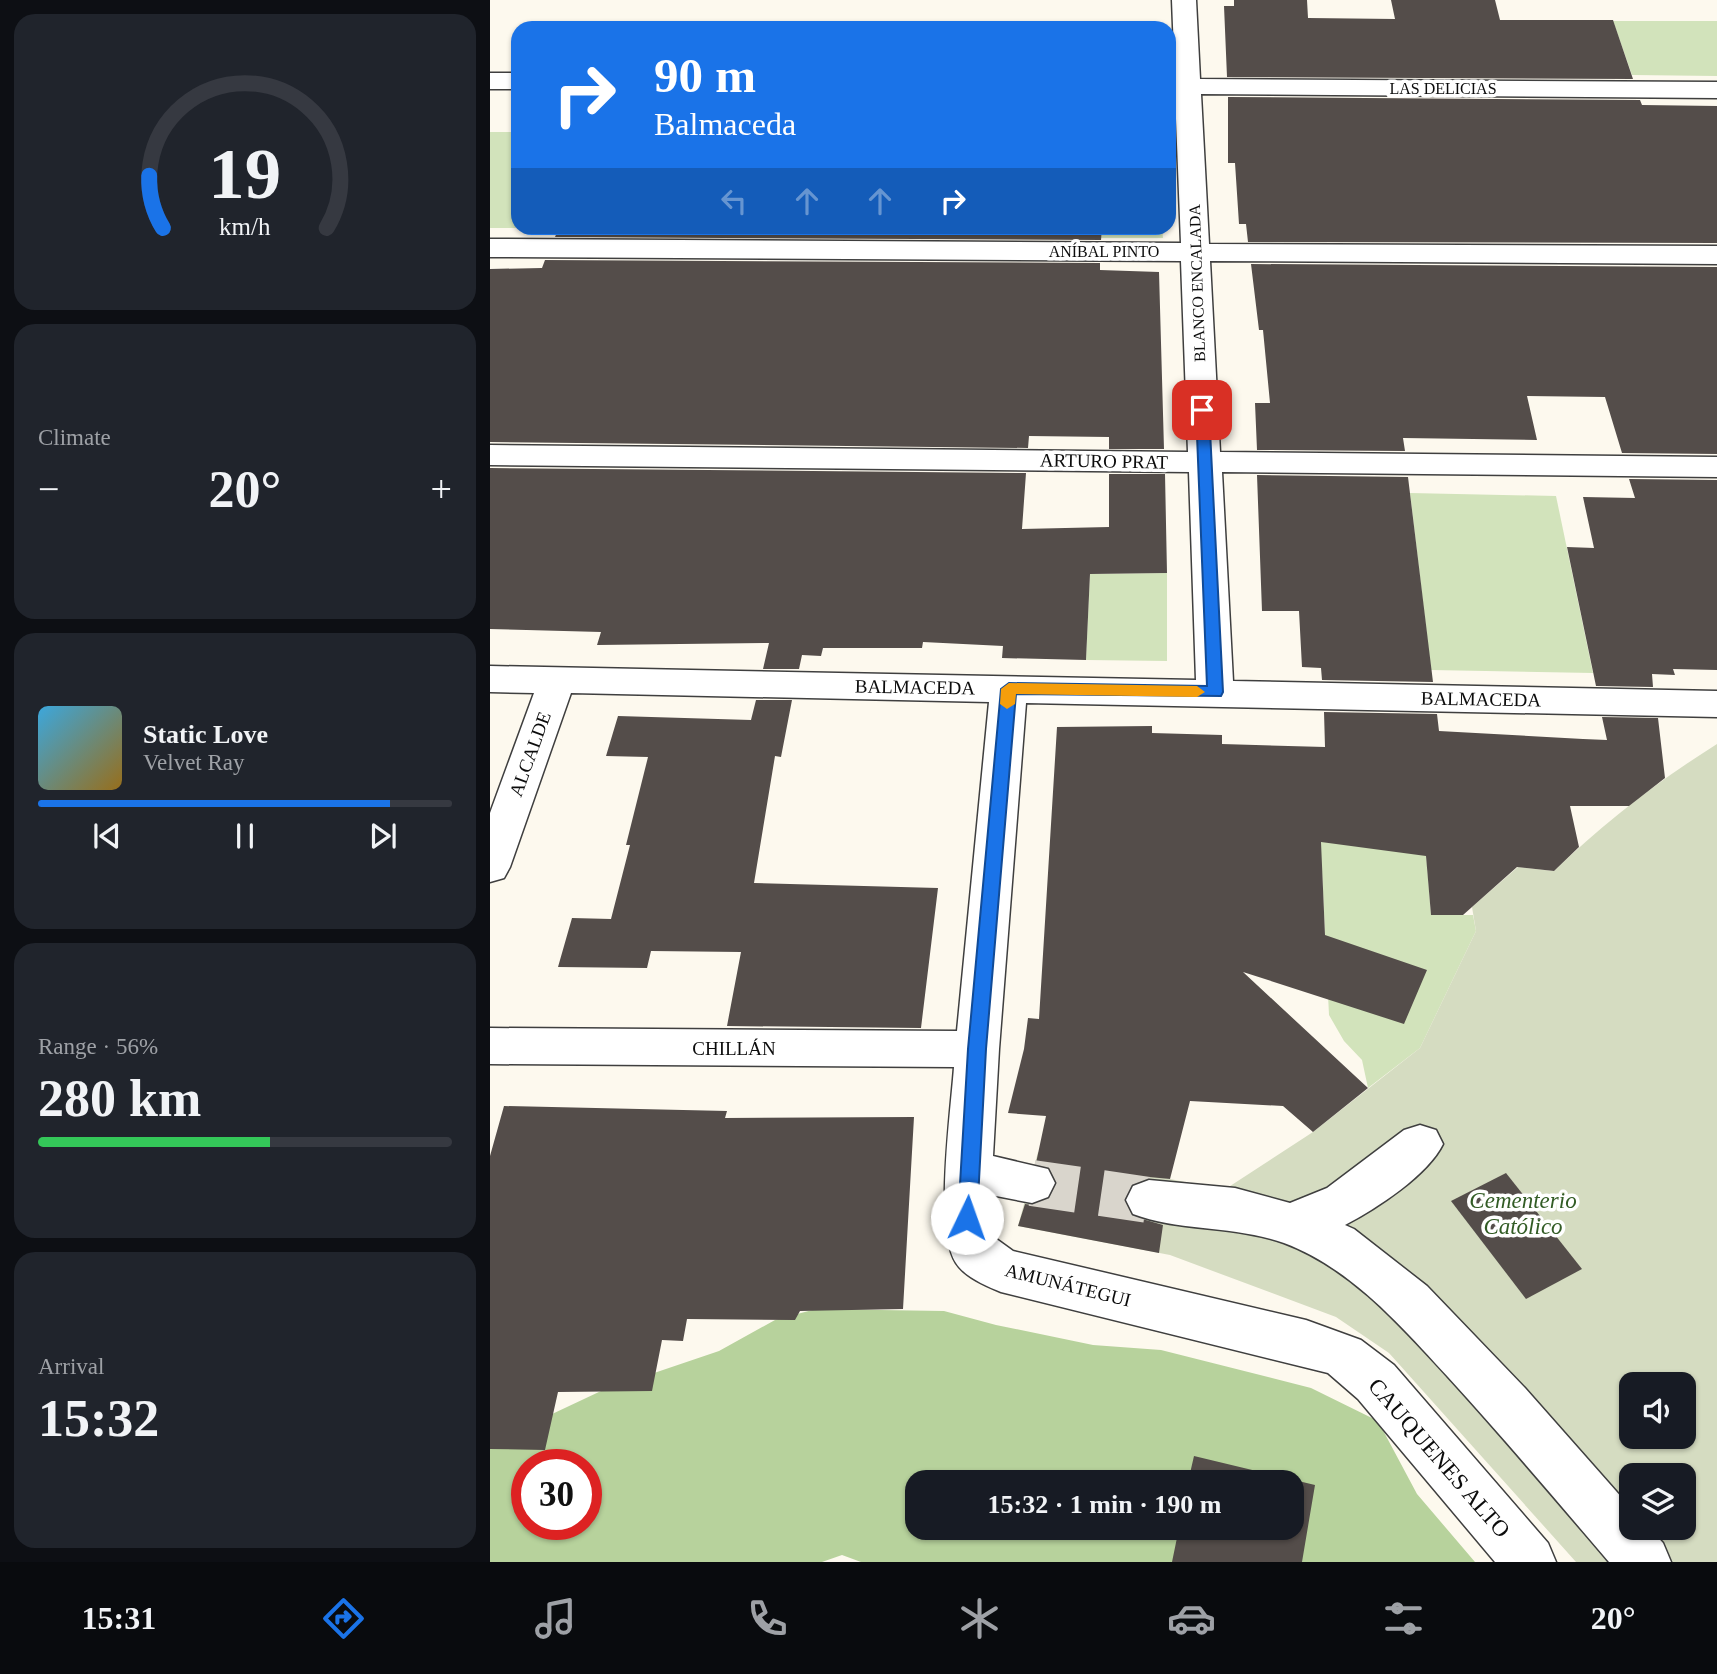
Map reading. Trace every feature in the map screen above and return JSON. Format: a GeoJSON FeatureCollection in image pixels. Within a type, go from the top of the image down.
{"type":"FeatureCollection","features":[{"type":"Feature","properties":{"kind":"street","name":"BLANCO ENCALADA"},"geometry":{"type":"LineString","coordinates":[[1184,0],[1179,86],[1195,252],[1215,692]]}},
{"type":"Feature","properties":{"kind":"street"},"geometry":{"type":"LineString","coordinates":[[490,81],[511,81]]}},
{"type":"Feature","properties":{"kind":"street","name":"LAS DELICIAS"},"geometry":{"type":"LineString","coordinates":[[1179,86],[1717,90]]}},
{"type":"Feature","properties":{"kind":"street","name":"ANÍBAL PINTO"},"geometry":{"type":"LineString","coordinates":[[490,248],[1717,255]]}},
{"type":"Feature","properties":{"kind":"street","name":"ARTURO PRAT"},"geometry":{"type":"LineString","coordinates":[[490,455],[1717,467]]}},
{"type":"Feature","properties":{"kind":"street","name":"BALMACEDA"},"geometry":{"type":"LineString","coordinates":[[490,679],[1717,704]]}},
{"type":"Feature","properties":{"kind":"street","name":"ALCALDE"},"geometry":{"type":"LineString","coordinates":[[490,867],[557,681]]}},
{"type":"Feature","properties":{"kind":"street","name":"AMUNÁTEGUI"},"geometry":{"type":"LineString","coordinates":[[1009,689],[977,1049],[967,1218],[974,1250],[1001,1270],[1306,1343]]}},
{"type":"Feature","properties":{"kind":"street","name":"CHILLÁN"},"geometry":{"type":"LineString","coordinates":[[490,1046],[977,1049]]}},
{"type":"Feature","properties":{"kind":"street"},"geometry":{"type":"LineString","coordinates":[[1290,1224],[1311,1220],[1353,1196],[1420,1144]]}},
{"type":"Feature","properties":{"kind":"street"},"geometry":{"type":"LineString","coordinates":[[970,1171],[1032,1183]]}},
{"type":"Feature","properties":{"kind":"street"},"geometry":{"type":"LineString","coordinates":[[1149,1200],[1235,1209],[1290,1224],[1337,1244],[1410,1302],[1507,1405],[1644,1562]]}},
{"type":"Feature","properties":{"kind":"street","name":"CAUQUENES ALTO"},"geometry":{"type":"LineString","coordinates":[[1306,1343],[1344,1356],[1376,1382],[1529,1562]]}},
{"type":"Feature","properties":{"kind":"green space"},"geometry":{"type":"Polygon","coordinates":[[[1613,21],[1717,21],[1717,76],[1632,75],[1613,21]]]}},
{"type":"Feature","properties":{"kind":"green space"},"geometry":{"type":"Polygon","coordinates":[[[490,132],[511,132],[511,228],[490,228],[490,132]]]}},
{"type":"Feature","properties":{"kind":"green space"},"geometry":{"type":"Polygon","coordinates":[[[1101,235],[1163,235],[1163,238],[1101,238],[1101,235]]]}},
{"type":"Feature","properties":{"kind":"green space"},"geometry":{"type":"Polygon","coordinates":[[[1410,493],[1556,496],[1593,673],[1431,670],[1410,493]]]}},
{"type":"Feature","properties":{"kind":"green space"},"geometry":{"type":"Polygon","coordinates":[[[1167,573],[1167,661],[1086,660],[1090,574],[1167,573]]]}},
{"type":"Feature","properties":{"kind":"green space","name":"Cementerio Católico"},"geometry":{"type":"Polygon","coordinates":[[[1717,744],[1717,1562],[1576,1562],[1389,1353],[1336,1317],[1170,1255],[1018,1226],[1038,1152],[1224,1190],[1313,1132],[1420,1048],[1476,931],[1472,907],[1518,867],[1554,871],[1612,819],[1717,744]]]}},
{"type":"Feature","properties":{"kind":"green space"},"geometry":{"type":"Polygon","coordinates":[[[1422,803],[1431,915],[1473,915],[1476,931],[1420,1048],[1368,1088],[1362,1060],[1344,1041],[1329,1015],[1322,871],[1109,814],[1422,803]]]}},
{"type":"Feature","properties":{"kind":"green space"},"geometry":{"type":"Polygon","coordinates":[[[816,1309],[944,1311],[1093,1345],[1161,1350],[1311,1388],[1378,1421],[1417,1494],[1475,1562],[861,1562],[842,1555],[822,1562],[490,1562],[490,1437],[533,1423],[601,1391],[719,1351],[775,1320],[816,1309]]]}},
{"type":"Feature","properties":{"kind":"building"},"geometry":{"type":"Polygon","coordinates":[[[1234,0],[1307,0],[1308,18],[1395,19],[1391,0],[1495,0],[1500,20],[1613,20],[1633,79],[1227,77],[1224,6],[1234,6],[1234,0]]]}},
{"type":"Feature","properties":{"kind":"building"},"geometry":{"type":"Polygon","coordinates":[[[1228,97],[1640,100],[1642,105],[1717,106],[1717,243],[1248,242],[1246,224],[1239,224],[1235,163],[1228,163],[1228,97]]]}},
{"type":"Feature","properties":{"kind":"building"},"geometry":{"type":"Polygon","coordinates":[[[556,235],[1101,235],[1101,240],[555,237],[556,235]]]}},
{"type":"Feature","properties":{"kind":"building"},"geometry":{"type":"Polygon","coordinates":[[[545,260],[1100,263],[1100,270],[1159,272],[1164,449],[1109,449],[1109,437],[1029,436],[1028,448],[490,442],[490,269],[542,268],[545,260]]]}},
{"type":"Feature","properties":{"kind":"building"},"geometry":{"type":"Polygon","coordinates":[[[1251,264],[1717,267],[1717,454],[1622,453],[1605,397],[1527,396],[1537,440],[1403,438],[1405,451],[1257,450],[1255,403],[1270,403],[1263,330],[1259,330],[1251,264]]]}},
{"type":"Feature","properties":{"kind":"building"},"geometry":{"type":"Polygon","coordinates":[[[490,468],[1026,473],[1022,529],[1109,527],[1109,474],[1165,474],[1167,573],[1090,574],[1086,660],[1002,658],[1003,646],[923,642],[922,648],[823,648],[821,656],[802,655],[799,669],[763,669],[769,643],[597,645],[601,632],[490,629],[490,468]]]}},
{"type":"Feature","properties":{"kind":"building"},"geometry":{"type":"Polygon","coordinates":[[[1257,475],[1408,477],[1433,682],[1322,680],[1321,668],[1302,667],[1299,611],[1262,611],[1257,475]]]}},
{"type":"Feature","properties":{"kind":"building"},"geometry":{"type":"Polygon","coordinates":[[[1629,479],[1717,480],[1717,670],[1673,669],[1675,675],[1652,674],[1653,687],[1596,686],[1567,547],[1594,548],[1583,497],[1635,498],[1629,479]]]}},
{"type":"Feature","properties":{"kind":"building"},"geometry":{"type":"Polygon","coordinates":[[[756,700],[792,700],[781,757],[775,756],[754,883],[938,888],[921,1028],[727,1026],[741,952],[651,951],[647,968],[558,967],[572,918],[611,919],[630,845],[626,845],[648,757],[606,756],[618,716],[751,720],[756,700]]]}},
{"type":"Feature","properties":{"kind":"building"},"geometry":{"type":"Polygon","coordinates":[[[1324,712],[1437,714],[1439,731],[1607,740],[1602,717],[1658,718],[1665,778],[1629,806],[1570,806],[1579,847],[1554,871],[1517,867],[1463,915],[1431,915],[1426,856],[1321,842],[1325,935],[1427,970],[1404,1024],[1243,972],[1368,1088],[1313,1132],[1283,1106],[1190,1101],[1170,1179],[1149,1177],[1132,1184],[1124,1199],[1132,1216],[1163,1225],[1159,1253],[1018,1226],[1025,1204],[1033,1205],[1049,1199],[1057,1184],[1050,1168],[1036,1163],[1046,1116],[1008,1113],[1024,1049],[1028,1018],[1039,1019],[1057,727],[1152,726],[1152,733],[1222,735],[1222,744],[1325,747],[1324,712]]]}},
{"type":"Feature","properties":{"kind":"building"},"geometry":{"type":"Polygon","coordinates":[[[504,1106],[727,1111],[725,1118],[914,1117],[903,1309],[800,1311],[795,1320],[687,1319],[683,1341],[662,1340],[652,1391],[558,1392],[545,1449],[490,1449],[490,1156],[504,1106]]]}},
{"type":"Feature","properties":{"kind":"building"},"geometry":{"type":"Polygon","coordinates":[[[1506,1173],[1582,1269],[1526,1299],[1451,1201],[1506,1173]]]}},
{"type":"Feature","properties":{"kind":"building"},"geometry":{"type":"Polygon","coordinates":[[[1194,1456],[1252,1470],[1191,1470],[1194,1456]]]}},
{"type":"Feature","properties":{"kind":"building"},"geometry":{"type":"Polygon","coordinates":[[[1304,1482],[1315,1485],[1302,1562],[1172,1562],[1177,1540],[1304,1540],[1304,1482]]]}},
{"type":"Feature","properties":{"kind":"tunnel"},"geometry":{"type":"LineString","coordinates":[[1032,1183],[1149,1200]]}},
{"type":"Feature","properties":{"kind":"slow traffic"},"geometry":{"type":"LineString","coordinates":[[1007,704],[1009,689],[1197,692]]}},
{"type":"Feature","properties":{"kind":"route"},"geometry":{"type":"LineString","coordinates":[[967,1218],[977,1049],[1009,689],[1215,692],[1202,410]]}}]}
